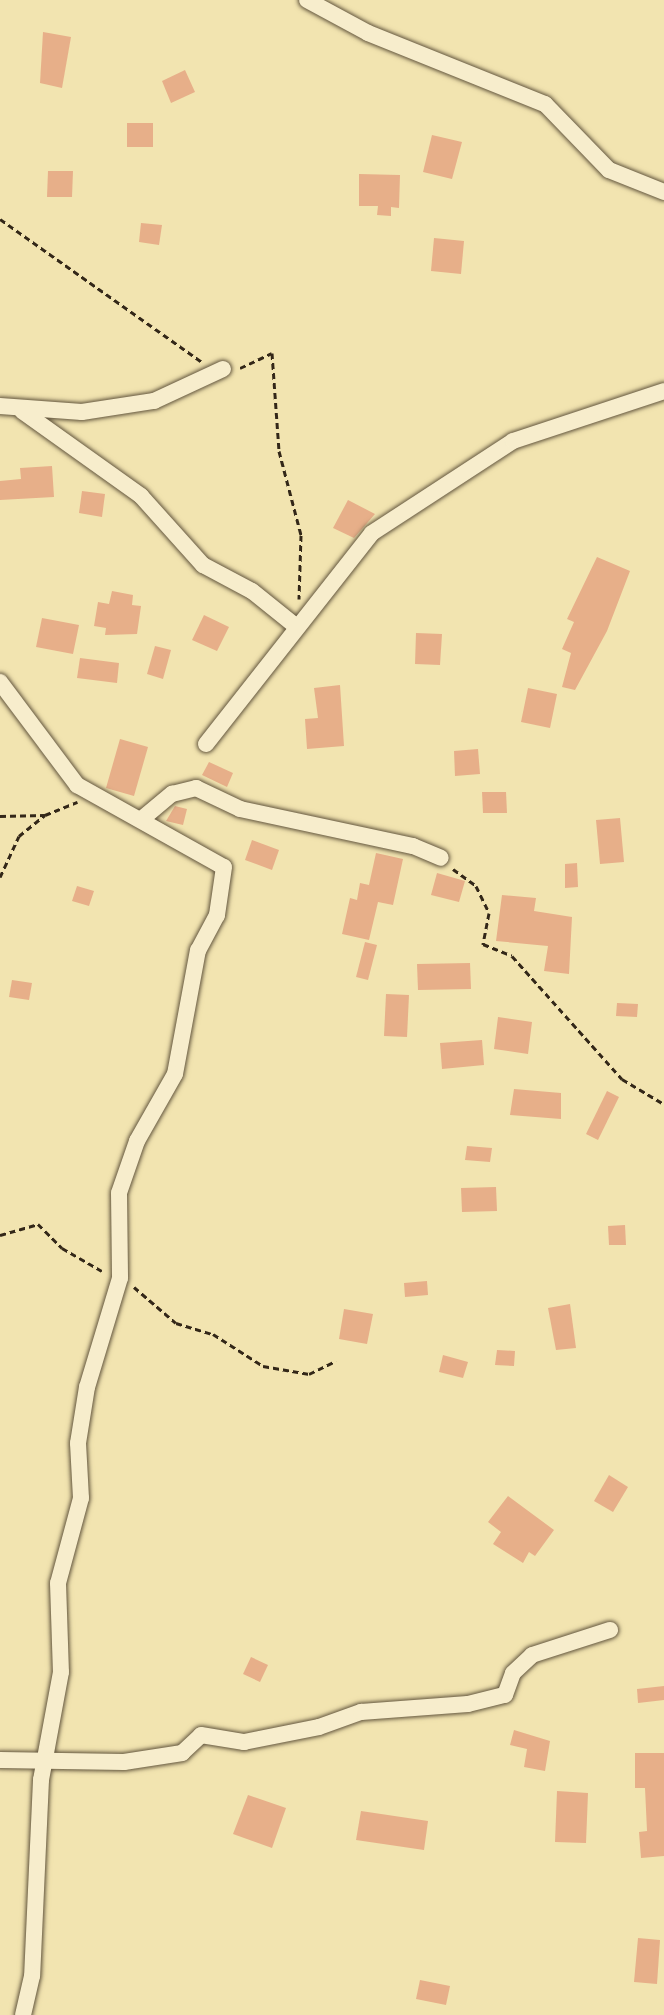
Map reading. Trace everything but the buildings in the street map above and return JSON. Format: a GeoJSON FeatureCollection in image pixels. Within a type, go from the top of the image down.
{"type":"FeatureCollection","features":[{"type":"Feature","properties":{"kind":"street"},"geometry":{"type":"LineString","coordinates":[[307,0],[368,33],[545,104],[609,170],[664,192]]}},
{"type":"Feature","properties":{"kind":"street"},"geometry":{"type":"LineString","coordinates":[[0,406],[22,411],[82,412],[154,401],[223,369]]}},
{"type":"Feature","properties":{"kind":"street"},"geometry":{"type":"LineString","coordinates":[[206,744],[294,626],[372,533],[513,441],[664,391]]}},
{"type":"Feature","properties":{"kind":"street"},"geometry":{"type":"LineString","coordinates":[[22,411],[141,496],[203,565],[252,591],[294,626]]}},
{"type":"Feature","properties":{"kind":"street"},"geometry":{"type":"LineString","coordinates":[[0,682],[77,785],[143,818],[191,852],[224,867],[217,915],[195,962],[175,1074],[137,1141],[119,1193],[120,1278],[100,1334],[78,1443],[81,1498],[58,1583],[61,1672],[46,1761],[32,1902],[32,1976],[23,2015]]}},
{"type":"Feature","properties":{"kind":"street"},"geometry":{"type":"LineString","coordinates":[[143,818],[172,794],[196,788],[240,809],[413,846],[441,858]]}},
{"type":"Feature","properties":{"kind":"street"},"geometry":{"type":"LineString","coordinates":[[0,1760],[124,1762],[182,1753],[201,1735],[244,1742],[319,1727],[361,1712],[468,1704],[505,1695],[513,1673],[532,1655],[610,1630]]}},
{"type":"Feature","properties":{"kind":"path"},"geometry":{"type":"LineString","coordinates":[[0,219],[197,360],[223,369],[248,367],[272,353],[279,451],[301,535],[294,626]]}},
{"type":"Feature","properties":{"kind":"path"},"geometry":{"type":"LineString","coordinates":[[0,877],[19,836],[45,815],[92,794]]}},
{"type":"Feature","properties":{"kind":"path"},"geometry":{"type":"LineString","coordinates":[[0,816],[45,815]]}},
{"type":"Feature","properties":{"kind":"path"},"geometry":{"type":"LineString","coordinates":[[441,858],[476,886],[489,913],[483,944],[512,956],[622,1079],[664,1104]]}},
{"type":"Feature","properties":{"kind":"path"},"geometry":{"type":"LineString","coordinates":[[0,1235],[38,1224],[84,1264],[120,1278],[176,1323],[213,1334],[263,1366],[309,1374],[336,1361]]}}]}
